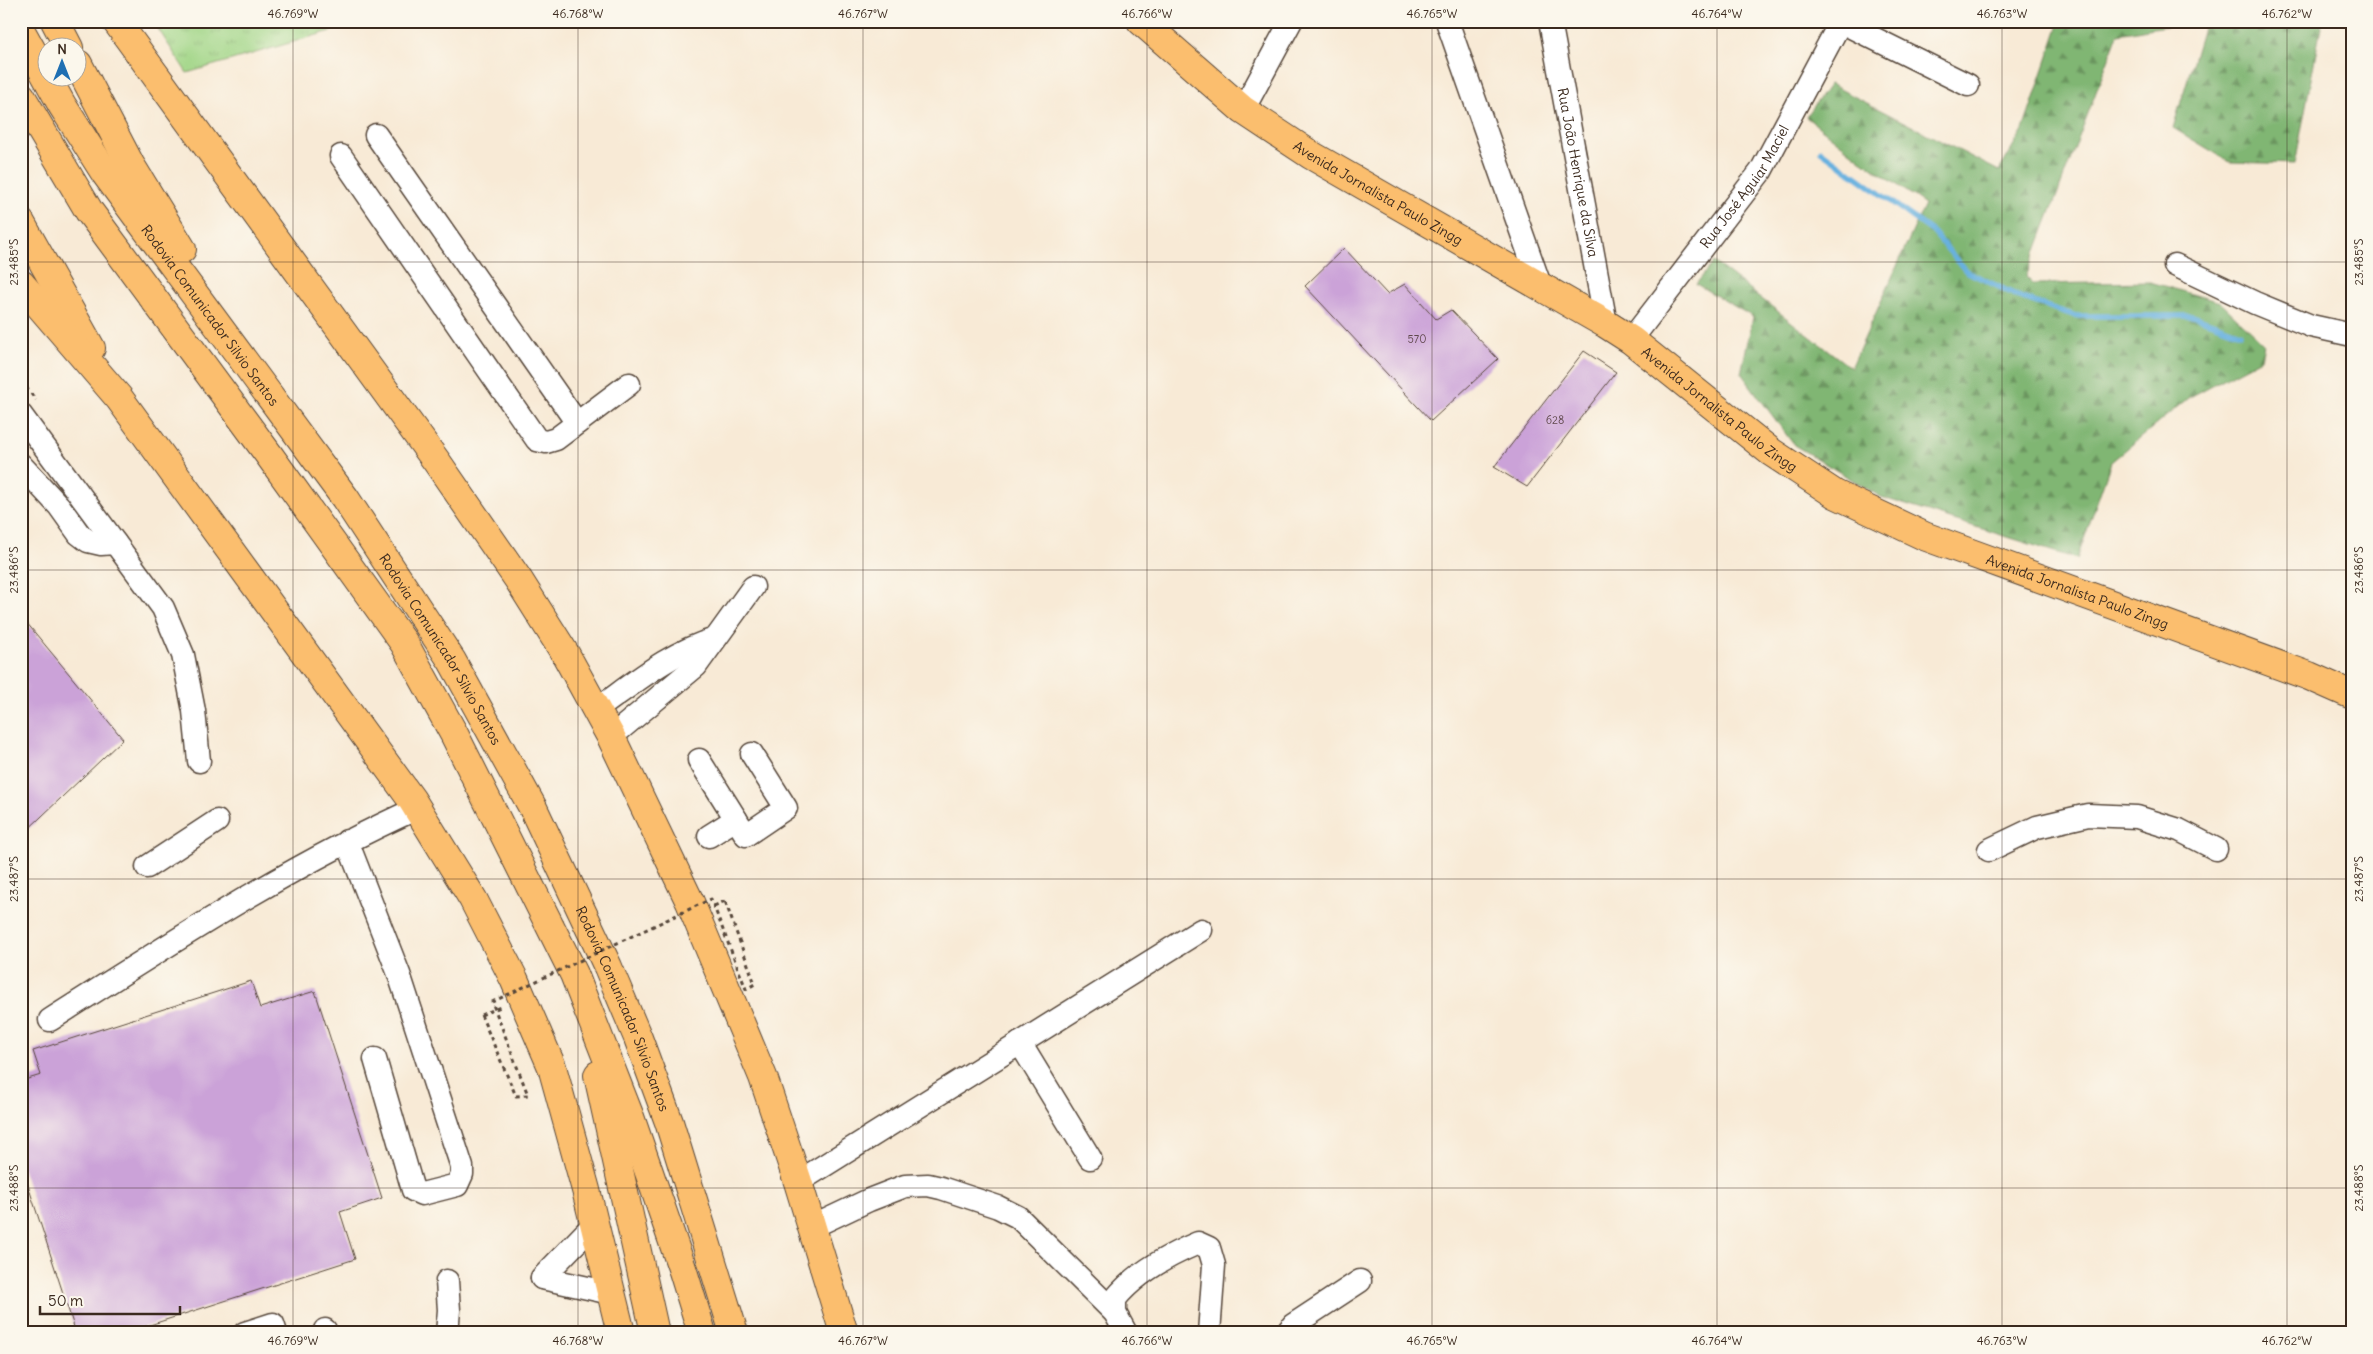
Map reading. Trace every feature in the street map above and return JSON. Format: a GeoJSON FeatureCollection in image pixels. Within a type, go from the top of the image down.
{"type":"FeatureCollection","features":[{"type":"Feature","properties":{"kind":"main road"},"geometry":{"type":"LineString","coordinates":[[55,21],[64,38]]}},
{"type":"Feature","properties":{"kind":"main road"},"geometry":{"type":"LineString","coordinates":[[116,21],[459,493],[518,579],[566,655],[644,801],[693,909],[760,1071],[798,1182],[844,1333]]}},
{"type":"Feature","properties":{"kind":"main road"},"geometry":{"type":"LineString","coordinates":[[124,21],[148,63]]}},
{"type":"Feature","properties":{"kind":"main road","name":"Avenida Jornalista Paulo Zingg"},"geometry":{"type":"LineString","coordinates":[[1141,21],[1243,110],[1311,155],[1540,285],[1631,340],[1771,452],[1835,494],[1924,536],[2309,676],[2352,695]]}},
{"type":"Feature","properties":{"kind":"main road","name":"Rodovia Comunicador Silvio Santos"},"geometry":{"type":"LineString","coordinates":[[21,31],[62,105],[105,173],[345,498],[452,661],[533,808],[608,967],[638,1038],[669,1122],[734,1333]]}},
{"type":"Feature","properties":{"kind":"main road"},"geometry":{"type":"LineString","coordinates":[[88,83],[130,164],[275,402]]}},
{"type":"Feature","properties":{"kind":"main road","name":"Rodovia Comunicador Silvio Santos"},"geometry":{"type":"LineString","coordinates":[[21,96],[88,211],[404,643],[454,734],[574,974],[630,1117],[702,1333]]}},
{"type":"Feature","properties":{"kind":"main road"},"geometry":{"type":"LineString","coordinates":[[21,223],[119,398]]}},
{"type":"Feature","properties":{"kind":"main road"},"geometry":{"type":"LineString","coordinates":[[21,284],[119,398],[418,808],[480,911],[517,986],[552,1067],[621,1333]]}},
{"type":"Feature","properties":{"kind":"main road"},"geometry":{"type":"LineString","coordinates":[[574,974],[656,1333]]}},
{"type":"Feature","properties":{"kind":"street"},"geometry":{"type":"LineString","coordinates":[[1243,110],[1291,21]]}},
{"type":"Feature","properties":{"kind":"street"},"geometry":{"type":"LineString","coordinates":[[1447,21],[1540,285]]}},
{"type":"Feature","properties":{"kind":"street","name":"Rua João Henrique da Silva"},"geometry":{"type":"LineString","coordinates":[[1550,21],[1606,324]]}},
{"type":"Feature","properties":{"kind":"street"},"geometry":{"type":"LineString","coordinates":[[1841,22],[1968,85]]}},
{"type":"Feature","properties":{"kind":"street","name":"Rua José Aguiar Maciel"},"geometry":{"type":"LineString","coordinates":[[1631,340],[1761,171],[1841,22]]}},
{"type":"Feature","properties":{"kind":"street"},"geometry":{"type":"LineString","coordinates":[[376,135],[577,423]]}},
{"type":"Feature","properties":{"kind":"street"},"geometry":{"type":"LineString","coordinates":[[341,156],[537,440],[551,441],[629,384]]}},
{"type":"Feature","properties":{"kind":"street"},"geometry":{"type":"LineString","coordinates":[[2175,265],[2255,303],[2311,326],[2352,336]]}},
{"type":"Feature","properties":{"kind":"street"},"geometry":{"type":"LineString","coordinates":[[21,415],[163,608],[182,656],[194,711],[199,761]]}},
{"type":"Feature","properties":{"kind":"street"},"geometry":{"type":"LineString","coordinates":[[21,464],[59,506],[78,534],[88,541],[101,544],[115,543]]}},
{"type":"Feature","properties":{"kind":"street"},"geometry":{"type":"LineString","coordinates":[[611,737],[696,666],[753,587]]}},
{"type":"Feature","properties":{"kind":"street"},"geometry":{"type":"LineString","coordinates":[[596,710],[674,656],[694,645],[715,639]]}},
{"type":"Feature","properties":{"kind":"street"},"geometry":{"type":"LineString","coordinates":[[698,760],[746,835],[786,808],[752,754]]}},
{"type":"Feature","properties":{"kind":"street"},"geometry":{"type":"LineString","coordinates":[[50,1020],[240,900],[347,841],[418,808]]}},
{"type":"Feature","properties":{"kind":"street"},"geometry":{"type":"LineString","coordinates":[[1989,850],[2037,827],[2088,815],[2137,817],[2179,830],[2216,849]]}},
{"type":"Feature","properties":{"kind":"street"},"geometry":{"type":"LineString","coordinates":[[709,836],[736,819]]}},
{"type":"Feature","properties":{"kind":"street"},"geometry":{"type":"LineString","coordinates":[[147,867],[217,821]]}},
{"type":"Feature","properties":{"kind":"street"},"geometry":{"type":"LineString","coordinates":[[347,841],[399,974],[462,1167],[462,1174],[457,1185],[422,1194],[413,1190],[375,1059]]}},
{"type":"Feature","properties":{"kind":"street"},"geometry":{"type":"LineString","coordinates":[[798,1182],[1201,930]]}},
{"type":"Feature","properties":{"kind":"street"},"geometry":{"type":"LineString","coordinates":[[1020,1043],[1090,1158]]}},
{"type":"Feature","properties":{"kind":"street"},"geometry":{"type":"LineString","coordinates":[[812,1227],[868,1200],[905,1186],[928,1185],[998,1207],[1018,1217],[1115,1313],[1126,1333]]}},
{"type":"Feature","properties":{"kind":"street"},"geometry":{"type":"LineString","coordinates":[[594,1224],[542,1278],[611,1293]]}},
{"type":"Feature","properties":{"kind":"street"},"geometry":{"type":"LineString","coordinates":[[1115,1313],[1115,1299],[1127,1284],[1180,1250],[1198,1243],[1209,1248],[1214,1265],[1209,1333]]}},
{"type":"Feature","properties":{"kind":"street"},"geometry":{"type":"LineString","coordinates":[[446,1333],[449,1310],[447,1281]]}},
{"type":"Feature","properties":{"kind":"street"},"geometry":{"type":"LineString","coordinates":[[1287,1333],[1293,1325],[1360,1281]]}},
{"type":"Feature","properties":{"kind":"street"},"geometry":{"type":"LineString","coordinates":[[245,1333],[273,1324],[276,1333]]}},
{"type":"Feature","properties":{"kind":"path"},"geometry":{"type":"LineString","coordinates":[[481,1015],[516,1096],[528,1095],[492,1002],[710,899],[746,989],[755,984],[725,901]]}},
{"type":"Feature","properties":{"kind":"green space"},"geometry":{"type":"Polygon","coordinates":[[[153,21],[365,21],[187,73],[153,21]]]}},
{"type":"Feature","properties":{"kind":"green space"},"geometry":{"type":"Polygon","coordinates":[[[2060,21],[2196,21],[2118,34],[2026,277],[2033,284],[2150,282],[2220,302],[2264,344],[2261,359],[2188,398],[2111,462],[2077,559],[1881,497],[1794,445],[1741,373],[1753,317],[1696,284],[1714,262],[1851,368],[1925,204],[1861,160],[1806,117],[1830,84],[1999,171],[2023,130],[2060,21]]]}},
{"type":"Feature","properties":{"kind":"green space"},"geometry":{"type":"Polygon","coordinates":[[[2205,21],[2322,21],[2295,164],[2230,162],[2173,128],[2205,21]]]}},
{"type":"Feature","properties":{"kind":"building"},"geometry":{"type":"Polygon","coordinates":[[[1344,248],[1387,294],[1405,284],[1436,319],[1451,310],[1498,359],[1431,421],[1305,286],[1344,248]]]}},
{"type":"Feature","properties":{"kind":"building"},"geometry":{"type":"Polygon","coordinates":[[[1584,351],[1616,372],[1527,487],[1494,467],[1584,351]]]}},
{"type":"Feature","properties":{"kind":"building"},"geometry":{"type":"Polygon","coordinates":[[[21,616],[123,739],[21,836],[21,616]]]}},
{"type":"Feature","properties":{"kind":"building"},"geometry":{"type":"Polygon","coordinates":[[[251,981],[260,1008],[315,991],[382,1198],[340,1212],[355,1259],[125,1333],[76,1333],[21,1164],[21,1081],[41,1075],[33,1051],[251,981]]]}},
{"type":"Feature","properties":{"kind":"waterway"},"geometry":{"type":"LineString","coordinates":[[1821,151],[1933,232],[1966,271],[2022,298],[2076,316],[2193,316],[2240,333]]}}]}
